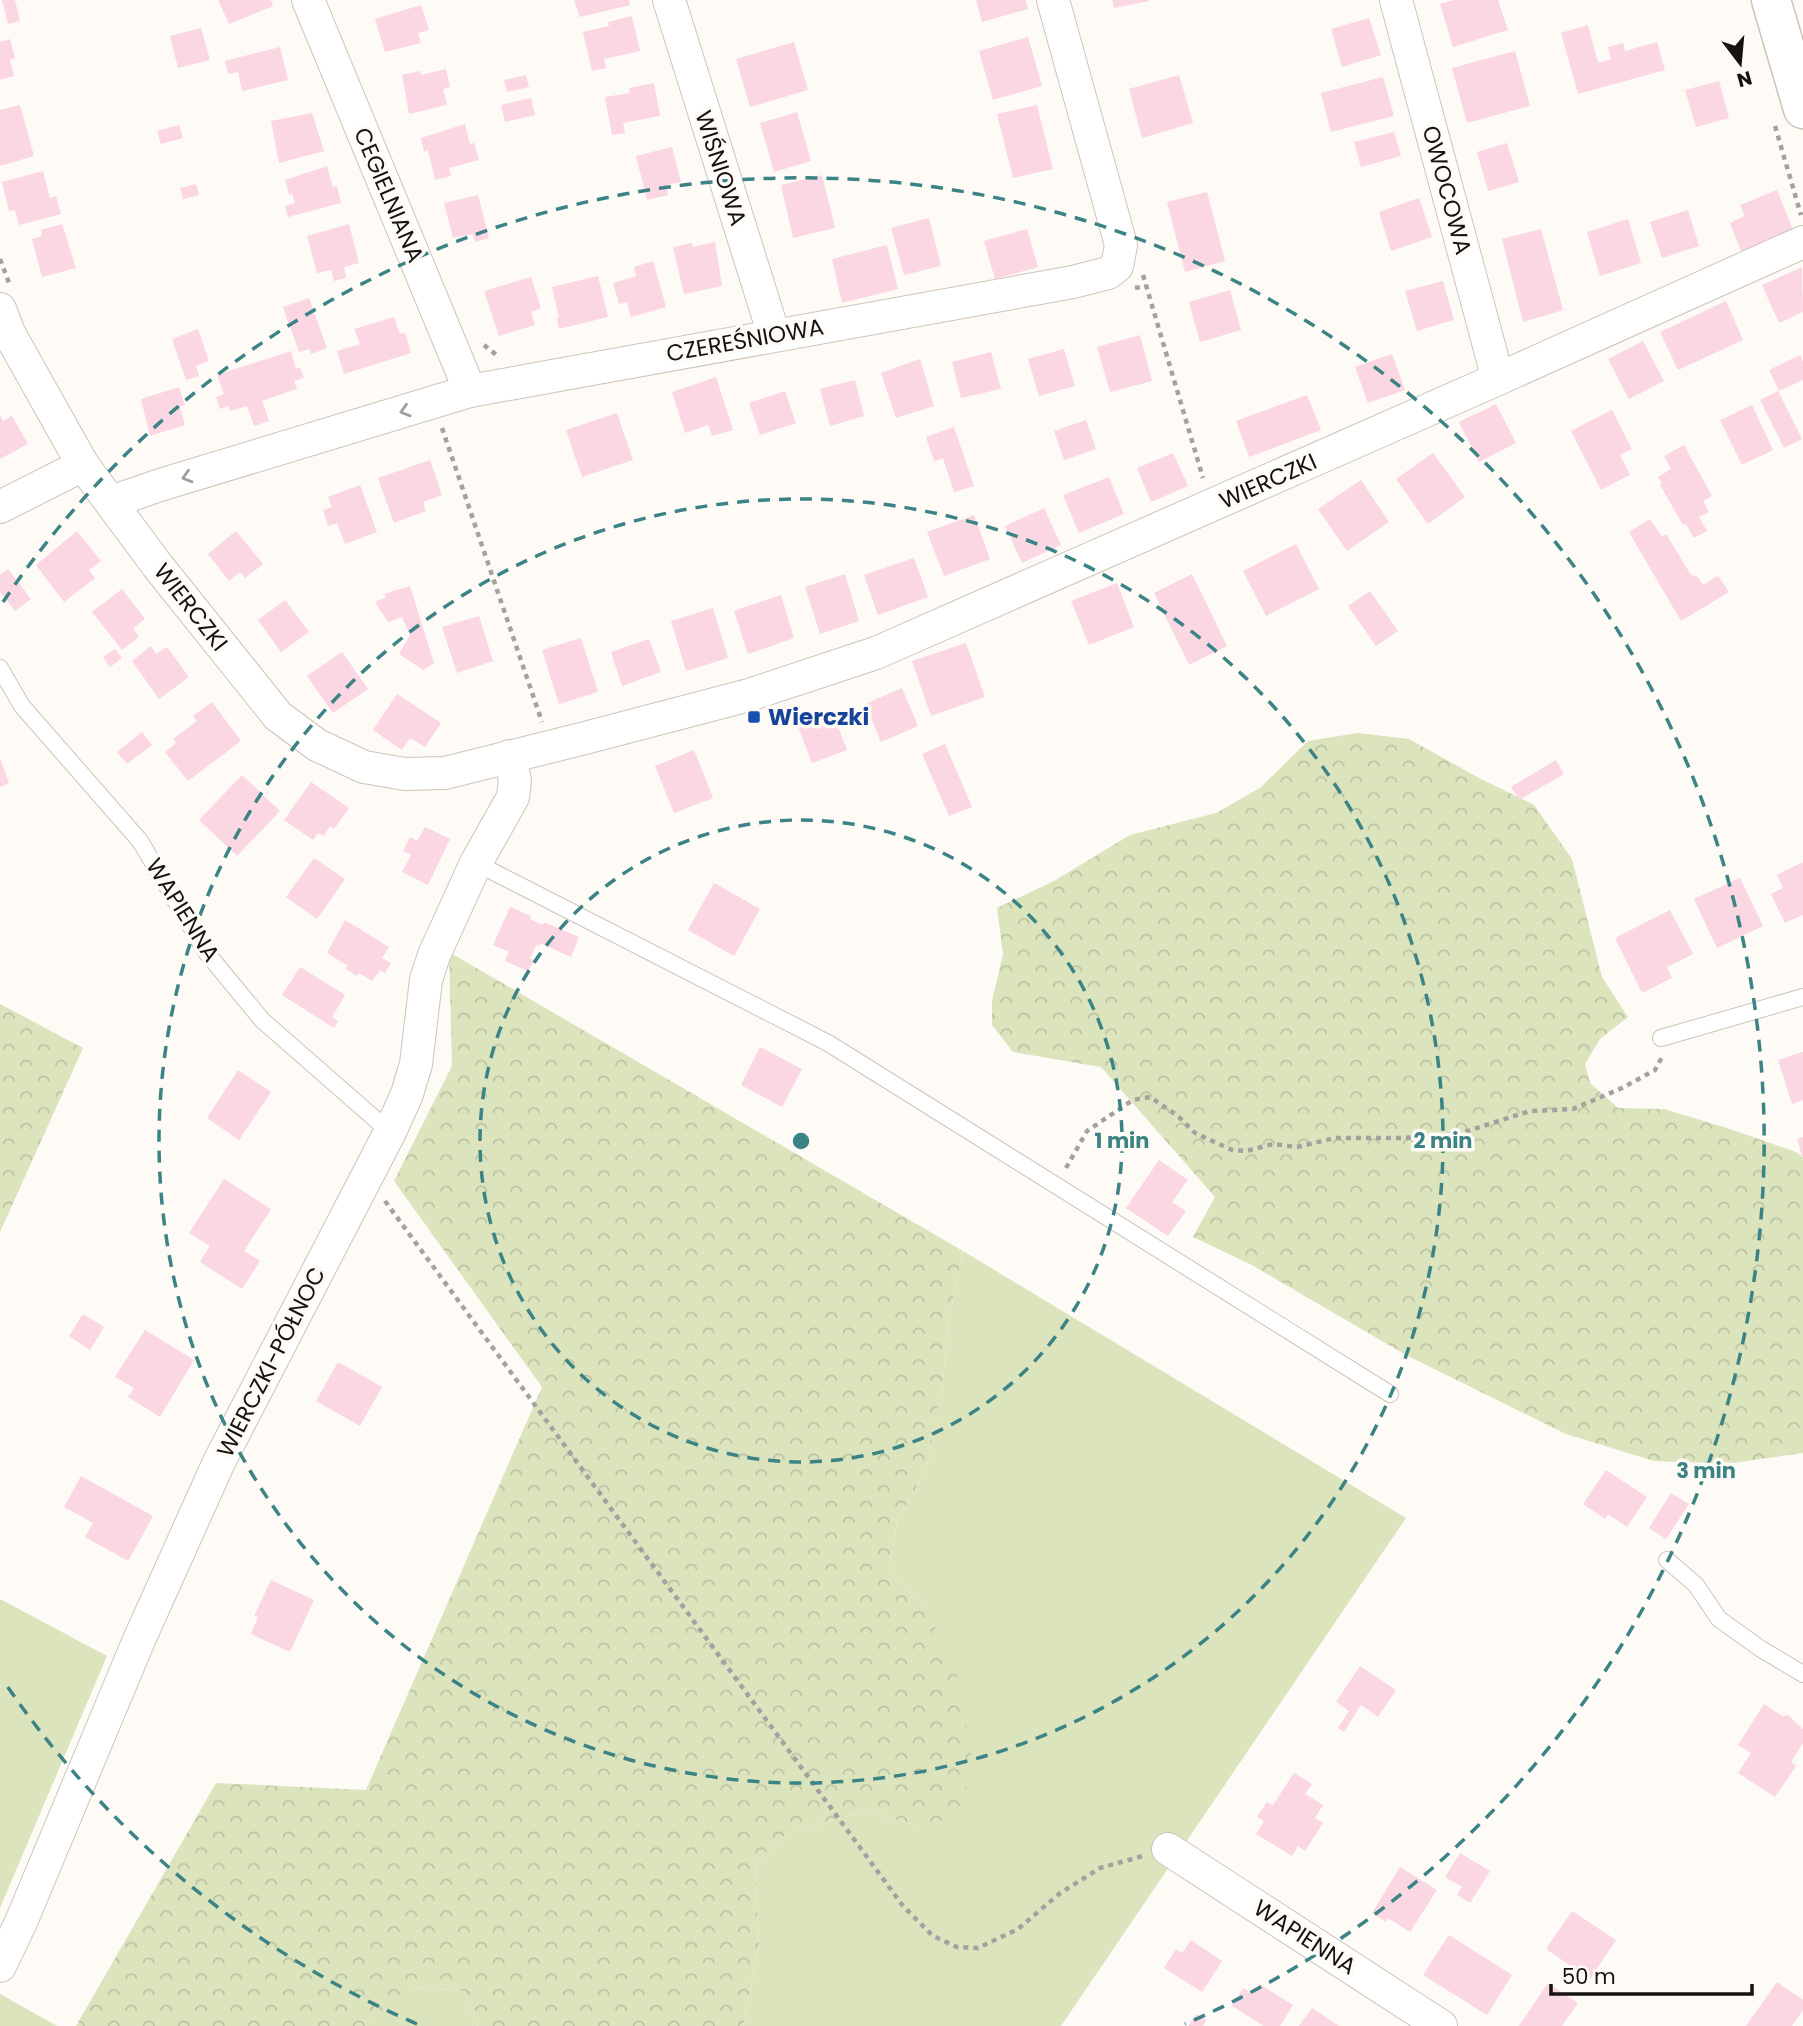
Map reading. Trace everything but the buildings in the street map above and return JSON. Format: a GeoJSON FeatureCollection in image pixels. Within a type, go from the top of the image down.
{"type":"FeatureCollection","features":[{"type":"Feature","properties":{"kind":"street","name":"CEGIELNIANA"},"geometry":{"type":"LineString","coordinates":[[308,0],[470,391]]}},
{"type":"Feature","properties":{"kind":"street","name":"WIŚNIOWA"},"geometry":{"type":"LineString","coordinates":[[668,0],[774,335]]}},
{"type":"Feature","properties":{"kind":"street","name":"CZEREŚNIOWA"},"geometry":{"type":"LineString","coordinates":[[111,502],[470,391],[1073,282],[1108,273],[1117,266],[1121,246],[1054,0]]}},
{"type":"Feature","properties":{"kind":"street","name":"OWOCOWA"},"geometry":{"type":"LineString","coordinates":[[1395,0],[1498,379]]}},
{"type":"Feature","properties":{"kind":"street"},"geometry":{"type":"LineString","coordinates":[[1771,0],[1803,109]]}},
{"type":"Feature","properties":{"kind":"street","name":"WIERCZKI"},"geometry":{"type":"LineString","coordinates":[[0,309],[9,333],[83,465],[157,565],[278,716],[317,745],[364,767],[405,774],[445,773],[749,695],[876,653],[1803,242]]}},
{"type":"Feature","properties":{"kind":"street"},"geometry":{"type":"LineString","coordinates":[[0,507],[83,465]]}},
{"type":"Feature","properties":{"kind":"street","name":"WIERCZKI-PÓŁNOC"},"geometry":{"type":"LineString","coordinates":[[0,1965],[21,1922],[139,1640],[219,1462],[390,1132],[407,1094],[416,1064],[426,980],[434,955],[476,863],[513,797],[515,781],[510,756]]}},
{"type":"Feature","properties":{"kind":"street","name":"WAPIENNA"},"geometry":{"type":"LineString","coordinates":[[1168,1849],[1441,2026]]}},
{"type":"Feature","properties":{"kind":"lane","name":"WAPIENNA"},"geometry":{"type":"LineString","coordinates":[[0,668],[22,706],[140,841],[206,952],[262,1020],[390,1132]]}},
{"type":"Feature","properties":{"kind":"lane"},"geometry":{"type":"LineString","coordinates":[[476,863],[828,1043],[1390,1394]]}},
{"type":"Feature","properties":{"kind":"lane"},"geometry":{"type":"LineString","coordinates":[[1667,1036],[1803,997]]}},
{"type":"Feature","properties":{"kind":"lane"},"geometry":{"type":"LineString","coordinates":[[1667,1560],[1696,1585],[1719,1619],[1803,1674]]}},
{"type":"Feature","properties":{"kind":"path"},"geometry":{"type":"LineString","coordinates":[[1143,274],[1211,506]]}},
{"type":"Feature","properties":{"kind":"path"},"geometry":{"type":"LineString","coordinates":[[439,418],[544,728]]}},
{"type":"Feature","properties":{"kind":"path"},"geometry":{"type":"LineString","coordinates":[[1056,1185],[1087,1131],[1133,1100],[1150,1097],[1178,1116],[1195,1133],[1232,1150],[1246,1152],[1273,1144],[1297,1147],[1335,1138],[1403,1138],[1458,1134],[1530,1111],[1573,1109],[1622,1088],[1656,1070],[1667,1036]]}},
{"type":"Feature","properties":{"kind":"path"},"geometry":{"type":"LineString","coordinates":[[367,1176],[903,1906],[933,1936],[957,1947],[978,1948],[1018,1929],[1059,1894],[1100,1868],[1168,1849]]}},
{"type":"Feature","properties":{"kind":"green space"},"geometry":{"type":"Polygon","coordinates":[[[1358,733],[1409,739],[1534,805],[1572,859],[1602,977],[1628,1017],[1600,1039],[1585,1064],[1590,1083],[1618,1108],[1664,1109],[1727,1128],[1796,1152],[1803,1157],[1803,1453],[1726,1464],[1654,1461],[1566,1434],[1406,1355],[1250,1264],[1193,1237],[1215,1197],[1101,1067],[1013,1052],[992,1025],[992,1001],[1003,954],[997,908],[1054,881],[1130,835],[1216,813],[1260,788],[1308,741],[1358,733]]]}},
{"type":"Feature","properties":{"kind":"green space"},"geometry":{"type":"Polygon","coordinates":[[[449,952],[963,1251],[949,1319],[942,1390],[926,1470],[897,1521],[890,1568],[927,1608],[958,1678],[972,1760],[961,1815],[918,1826],[866,1811],[787,1833],[755,1863],[759,1946],[743,2026],[478,2026],[464,1991],[411,1987],[365,2026],[76,2026],[216,1783],[366,1790],[542,1387],[394,1181],[452,1066],[449,952]]]}},
{"type":"Feature","properties":{"kind":"green space"},"geometry":{"type":"Polygon","coordinates":[[[0,1004],[83,1048],[0,1232],[0,1004]]]}},
{"type":"Feature","properties":{"kind":"green space"},"geometry":{"type":"Polygon","coordinates":[[[963,1251],[1406,1518],[1061,2026],[743,2026],[759,1946],[755,1863],[787,1833],[866,1811],[918,1826],[927,1608],[890,1568],[897,1521],[926,1470],[942,1390],[949,1319],[963,1251]]]}},
{"type":"Feature","properties":{"kind":"green space"},"geometry":{"type":"Polygon","coordinates":[[[0,1599],[107,1656],[0,1908],[0,1599]]]}},
{"type":"Feature","properties":{"kind":"green space"},"geometry":{"type":"Polygon","coordinates":[[[410,1987],[464,1991],[478,2026],[365,2026],[410,1987]]]}},
{"type":"Feature","properties":{"kind":"green space"},"geometry":{"type":"Polygon","coordinates":[[[0,1994],[57,2026],[0,2026],[0,1994]]]}},
{"type":"Feature","properties":{"kind":"place","name":"Wierczki"},"geometry":{"type":"Point","coordinates":[754,717]}}]}
